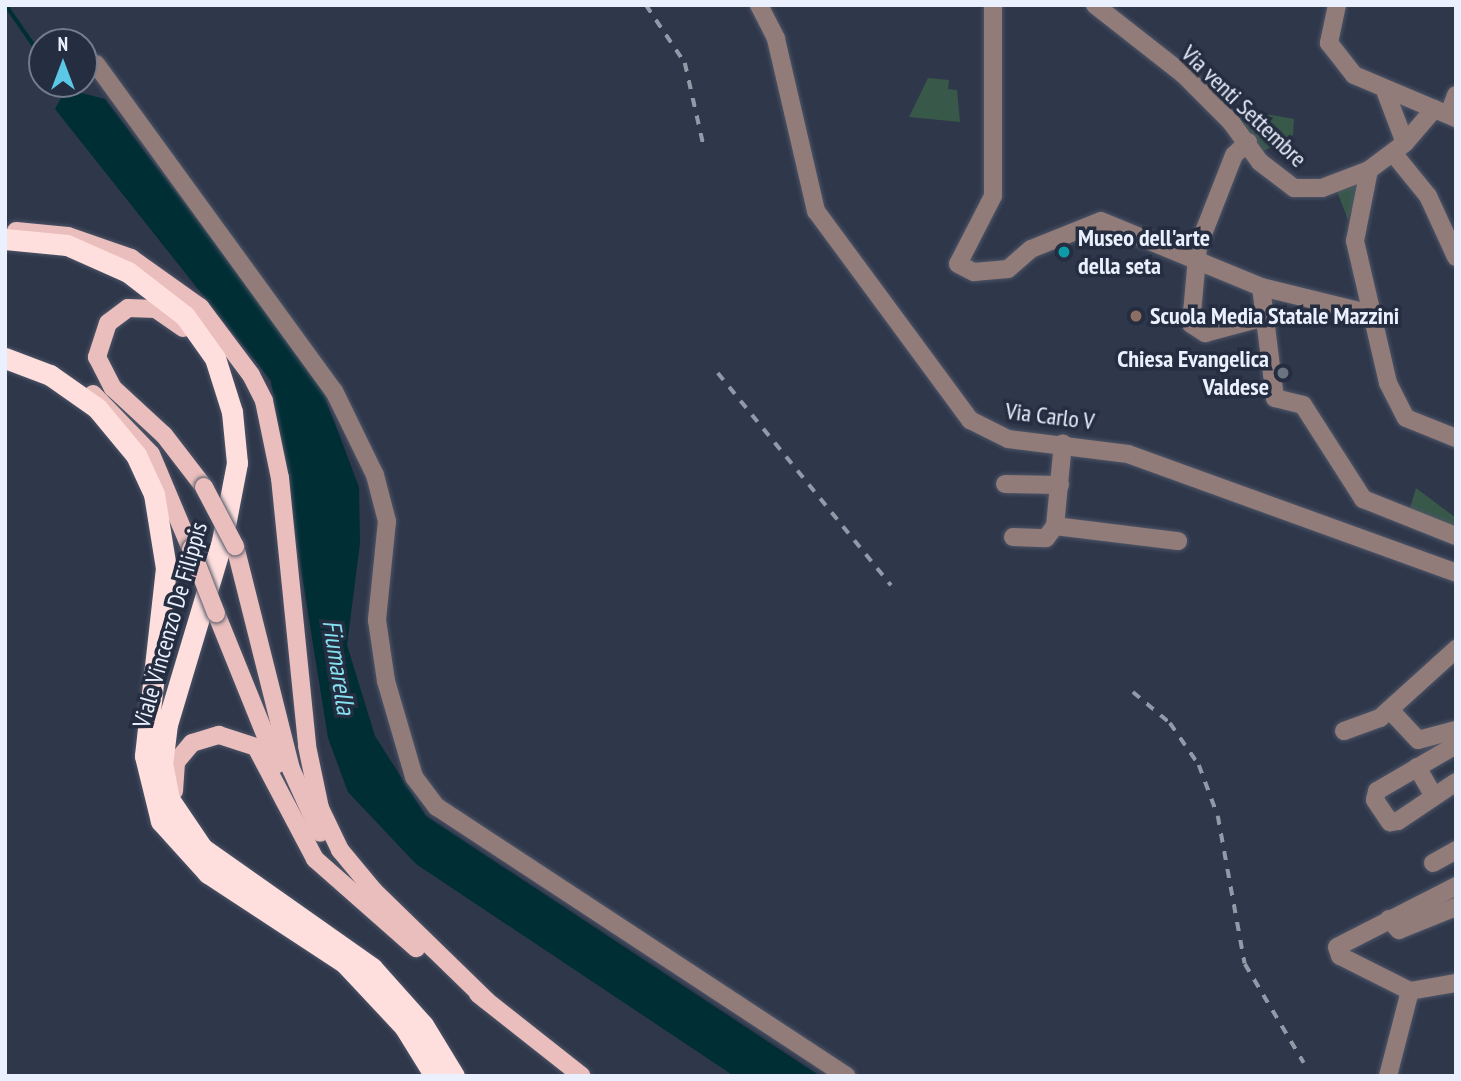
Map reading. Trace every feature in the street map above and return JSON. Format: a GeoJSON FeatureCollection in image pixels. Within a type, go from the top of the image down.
{"type":"FeatureCollection","features":[{"type":"Feature","properties":{"kind":"highway","name":"Viale Vincenzo De Filippis"},"geometry":{"type":"LineString","coordinates":[[5,239],[67,245],[128,272],[185,316],[221,374],[235,429],[234,483],[167,724],[162,763],[178,819],[213,867],[372,968],[423,1025],[454,1076]]}},
{"type":"Feature","properties":{"kind":"highway","name":"Viale Vincenzo De Filippis"},"geometry":{"type":"LineString","coordinates":[[5,356],[50,375],[97,408],[136,455],[154,494],[166,569],[146,723],[148,779],[168,831],[345,963],[398,1018],[435,1076]]}},
{"type":"Feature","properties":{"kind":"main road"},"geometry":{"type":"LineString","coordinates":[[5,233],[68,236],[131,258],[200,307],[251,375],[264,401],[280,478],[317,798],[340,850],[415,933]]}},
{"type":"Feature","properties":{"kind":"main road"},"geometry":{"type":"LineString","coordinates":[[213,867],[164,811],[153,755],[222,497],[228,465],[223,413],[208,365],[178,323],[145,307],[120,311],[100,340],[103,375],[164,435],[204,487],[235,546],[303,799],[349,877],[415,933],[487,1001]]}},
{"type":"Feature","properties":{"kind":"main road"},"geometry":{"type":"LineString","coordinates":[[5,356],[69,378],[123,420],[161,473],[301,818],[353,897]]}},
{"type":"Feature","properties":{"kind":"main road"},"geometry":{"type":"LineString","coordinates":[[213,867],[185,820],[173,778],[185,749],[219,735],[262,752],[314,859],[353,897],[582,1076]]}},
{"type":"Feature","properties":{"kind":"street","name":"Via Carlo V"},"geometry":{"type":"LineString","coordinates":[[759,5],[776,39],[810,195],[827,229],[960,411],[993,435],[1128,454],[1456,573]]}},
{"type":"Feature","properties":{"kind":"street"},"geometry":{"type":"LineString","coordinates":[[993,5],[990,124],[993,197],[956,261],[974,272],[1005,270],[1081,225],[1105,222],[1197,257],[1261,287],[1371,314]]}},
{"type":"Feature","properties":{"kind":"street","name":"Via venti Settembre"},"geometry":{"type":"LineString","coordinates":[[1096,5],[1182,74],[1248,142],[1260,162],[1294,188],[1322,188],[1369,170],[1446,114],[1456,95]]}},
{"type":"Feature","properties":{"kind":"street"},"geometry":{"type":"LineString","coordinates":[[1338,5],[1329,43],[1360,81],[1446,114]]}},
{"type":"Feature","properties":{"kind":"street"},"geometry":{"type":"LineString","coordinates":[[98,67],[334,391],[375,475],[387,521],[377,620],[386,681],[414,777],[437,807],[846,1076]]}},
{"type":"Feature","properties":{"kind":"street"},"geometry":{"type":"LineString","coordinates":[[1386,93],[1399,148],[1428,196],[1456,257]]}},
{"type":"Feature","properties":{"kind":"street"},"geometry":{"type":"LineString","coordinates":[[1248,142],[1234,155],[1197,257],[1194,330],[1207,333],[1261,318]]}},
{"type":"Feature","properties":{"kind":"street"},"geometry":{"type":"LineString","coordinates":[[1369,170],[1354,242],[1398,408],[1418,426],[1456,438]]}},
{"type":"Feature","properties":{"kind":"street"},"geometry":{"type":"LineString","coordinates":[[1261,287],[1261,318],[1272,395],[1303,405],[1363,499],[1456,536]]}},
{"type":"Feature","properties":{"kind":"street"},"geometry":{"type":"LineString","coordinates":[[1013,537],[1046,538],[1055,526],[1063,443]]}},
{"type":"Feature","properties":{"kind":"street"},"geometry":{"type":"LineString","coordinates":[[1005,484],[1060,485]]}},
{"type":"Feature","properties":{"kind":"street"},"geometry":{"type":"LineString","coordinates":[[1055,526],[1178,541]]}},
{"type":"Feature","properties":{"kind":"street"},"geometry":{"type":"LineString","coordinates":[[1344,731],[1390,710],[1456,649]]}},
{"type":"Feature","properties":{"kind":"street"},"geometry":{"type":"LineString","coordinates":[[1390,710],[1418,740],[1456,730]]}},
{"type":"Feature","properties":{"kind":"street"},"geometry":{"type":"LineString","coordinates":[[1456,744],[1377,791],[1382,812],[1398,821],[1456,782]]}},
{"type":"Feature","properties":{"kind":"street"},"geometry":{"type":"LineString","coordinates":[[1417,767],[1434,796]]}},
{"type":"Feature","properties":{"kind":"street"},"geometry":{"type":"LineString","coordinates":[[1433,863],[1456,850]]}},
{"type":"Feature","properties":{"kind":"street"},"geometry":{"type":"LineString","coordinates":[[1456,886],[1344,939],[1336,950],[1410,990],[1456,983]]}},
{"type":"Feature","properties":{"kind":"street"},"geometry":{"type":"LineString","coordinates":[[1389,919],[1399,930],[1456,907]]}},
{"type":"Feature","properties":{"kind":"street"},"geometry":{"type":"LineString","coordinates":[[1388,1076],[1410,990]]}},
{"type":"Feature","properties":{"kind":"shaded area"},"geometry":{"type":"Polygon","coordinates":[[[928,78],[949,80],[948,89],[957,90],[960,122],[909,117],[928,78]]]}},
{"type":"Feature","properties":{"kind":"shaded area"},"geometry":{"type":"Polygon","coordinates":[[[1255,112],[1294,119],[1293,135],[1260,153],[1237,125],[1255,112]]]}},
{"type":"Feature","properties":{"kind":"shaded area"},"geometry":{"type":"Polygon","coordinates":[[[1355,184],[1360,187],[1348,220],[1337,191],[1355,184]]]}},
{"type":"Feature","properties":{"kind":"shaded area"},"geometry":{"type":"Polygon","coordinates":[[[1416,488],[1456,518],[1453,530],[1410,508],[1416,488]]]}},
{"type":"Feature","properties":{"kind":"water"},"geometry":{"type":"Polygon","coordinates":[[[61,98],[105,99],[318,379],[359,487],[360,543],[347,645],[375,736],[426,816],[820,1076],[734,1076],[416,864],[348,792],[328,738],[271,381],[55,109],[61,98]]]}},
{"type":"Feature","properties":{"kind":"waterway","name":"Fiumarella"},"geometry":{"type":"LineString","coordinates":[[6,5],[28,37]]}},
{"type":"Feature","properties":{"kind":"railway"},"geometry":{"type":"LineString","coordinates":[[646,5],[685,63],[703,143]]}},
{"type":"Feature","properties":{"kind":"railway"},"geometry":{"type":"LineString","coordinates":[[718,373],[891,585]]}},
{"type":"Feature","properties":{"kind":"railway"},"geometry":{"type":"LineString","coordinates":[[1133,692],[1170,723],[1199,765],[1218,816],[1245,964],[1304,1063]]}},
{"type":"Feature","properties":{"kind":"place","name":"Museo dell'arte della seta"},"geometry":{"type":"Point","coordinates":[1064,252]}},
{"type":"Feature","properties":{"kind":"place","name":"Scuola Media Statale Mazzini"},"geometry":{"type":"Point","coordinates":[1136,316]}},
{"type":"Feature","properties":{"kind":"place","name":"Chiesa Evangelica Valdese"},"geometry":{"type":"Point","coordinates":[1283,373]}}]}
